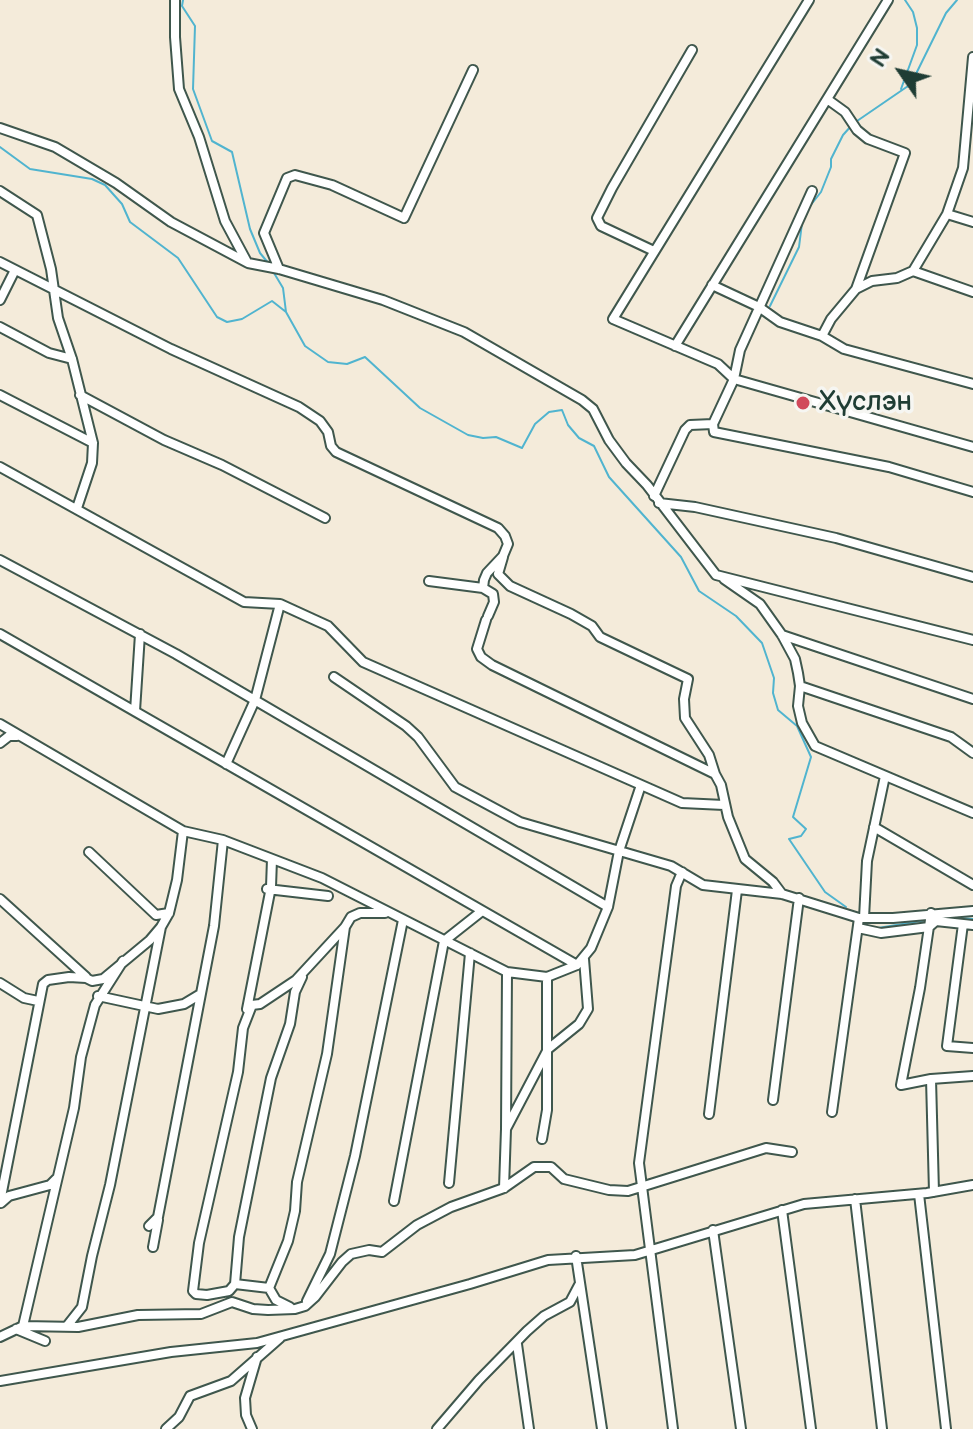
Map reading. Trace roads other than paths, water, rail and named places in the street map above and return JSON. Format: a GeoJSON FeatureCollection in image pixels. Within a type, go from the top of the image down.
{"type":"FeatureCollection","features":[{"type":"Feature","properties":{"kind":"street"},"geometry":{"type":"LineString","coordinates":[[175,0],[179,89],[199,137],[225,221],[248,263]]}},
{"type":"Feature","properties":{"kind":"street"},"geometry":{"type":"LineString","coordinates":[[809,0],[613,319],[718,364],[734,379],[973,447]]}},
{"type":"Feature","properties":{"kind":"street"},"geometry":{"type":"LineString","coordinates":[[675,346],[888,0]]}},
{"type":"Feature","properties":{"kind":"street"},"geometry":{"type":"LineString","coordinates":[[654,251],[601,226],[597,218],[692,50]]}},
{"type":"Feature","properties":{"kind":"street"},"geometry":{"type":"LineString","coordinates":[[856,289],[872,281],[897,278],[913,271],[947,214],[963,168],[973,57]]}},
{"type":"Feature","properties":{"kind":"street"},"geometry":{"type":"LineString","coordinates":[[279,269],[264,233],[287,178],[295,175],[332,185],[404,218],[473,70]]}},
{"type":"Feature","properties":{"kind":"street"},"geometry":{"type":"LineString","coordinates":[[822,336],[837,311],[856,289],[905,153],[868,139],[857,130],[845,112],[827,99]]}},
{"type":"Feature","properties":{"kind":"street"},"geometry":{"type":"LineString","coordinates":[[0,128],[55,147],[116,183],[184,230],[248,263],[279,269],[383,300],[464,332],[582,400],[593,409],[609,440],[716,575],[760,604],[782,635],[795,659],[802,723],[815,746],[973,813]]}},
{"type":"Feature","properties":{"kind":"street"},"geometry":{"type":"LineString","coordinates":[[0,191],[37,215],[55,290],[58,318],[72,359],[93,443],[92,463],[77,508]]}},
{"type":"Feature","properties":{"kind":"street"},"geometry":{"type":"LineString","coordinates":[[812,191],[740,350],[734,379],[713,424],[714,432],[889,467],[973,492]]}},
{"type":"Feature","properties":{"kind":"street"},"geometry":{"type":"LineString","coordinates":[[947,214],[973,222]]}},
{"type":"Feature","properties":{"kind":"street"},"geometry":{"type":"LineString","coordinates":[[0,262],[171,349],[309,412],[328,432],[336,452],[498,528],[508,544],[498,574],[510,586],[571,614],[592,626],[600,637],[688,679],[684,699],[685,718],[709,755],[745,859],[773,882],[782,894]]}},
{"type":"Feature","properties":{"kind":"street"},"geometry":{"type":"LineString","coordinates":[[0,300],[15,270]]}},
{"type":"Feature","properties":{"kind":"street"},"geometry":{"type":"LineString","coordinates":[[913,271],[973,292]]}},
{"type":"Feature","properties":{"kind":"street"},"geometry":{"type":"LineString","coordinates":[[712,285],[759,307],[780,322],[822,336],[844,349],[973,384]]}},
{"type":"Feature","properties":{"kind":"street"},"geometry":{"type":"LineString","coordinates":[[0,327],[49,353],[72,359]]}},
{"type":"Feature","properties":{"kind":"street"},"geometry":{"type":"LineString","coordinates":[[0,395],[93,443]]}},
{"type":"Feature","properties":{"kind":"street"},"geometry":{"type":"LineString","coordinates":[[80,395],[164,440],[222,465],[325,518]]}},
{"type":"Feature","properties":{"kind":"street"},"geometry":{"type":"LineString","coordinates":[[657,500],[685,430],[690,425],[713,424]]}},
{"type":"Feature","properties":{"kind":"street"},"geometry":{"type":"LineString","coordinates":[[0,467],[244,602],[280,604],[328,626],[363,662],[682,803],[724,805]]}},
{"type":"Feature","properties":{"kind":"street"},"geometry":{"type":"LineString","coordinates":[[657,500],[836,538],[973,577]]}},
{"type":"Feature","properties":{"kind":"street"},"geometry":{"type":"LineString","coordinates":[[483,588],[487,573],[503,556]]}},
{"type":"Feature","properties":{"kind":"street"},"geometry":{"type":"LineString","coordinates":[[0,560],[140,634],[608,907]]}},
{"type":"Feature","properties":{"kind":"street"},"geometry":{"type":"LineString","coordinates":[[716,575],[973,640]]}},
{"type":"Feature","properties":{"kind":"street"},"geometry":{"type":"LineString","coordinates":[[429,581],[483,588],[493,594],[494,602],[477,649],[481,657],[492,665],[715,774]]}},
{"type":"Feature","properties":{"kind":"street"},"geometry":{"type":"LineString","coordinates":[[226,764],[255,700],[280,604]]}},
{"type":"Feature","properties":{"kind":"street"},"geometry":{"type":"LineString","coordinates":[[0,634],[482,911],[580,962],[589,996],[585,1018],[548,1049],[506,1129]]}},
{"type":"Feature","properties":{"kind":"street"},"geometry":{"type":"LineString","coordinates":[[135,711],[140,634]]}},
{"type":"Feature","properties":{"kind":"street"},"geometry":{"type":"LineString","coordinates":[[782,635],[973,699]]}},
{"type":"Feature","properties":{"kind":"street"},"geometry":{"type":"LineString","coordinates":[[334,677],[406,726],[418,737],[455,787],[520,822],[671,866],[703,885],[782,894],[862,918],[973,911]]}},
{"type":"Feature","properties":{"kind":"street"},"geometry":{"type":"LineString","coordinates":[[800,686],[951,737],[973,753]]}},
{"type":"Feature","properties":{"kind":"street"},"geometry":{"type":"LineString","coordinates":[[0,724],[183,831],[223,840],[322,878],[507,972],[547,977],[580,962],[608,907],[619,851],[641,785]]}},
{"type":"Feature","properties":{"kind":"street"},"geometry":{"type":"LineString","coordinates":[[1,745],[9,736],[18,736]]}},
{"type":"Feature","properties":{"kind":"street"},"geometry":{"type":"LineString","coordinates":[[832,1112],[858,928],[862,918],[867,861],[885,776]]}},
{"type":"Feature","properties":{"kind":"street"},"geometry":{"type":"LineString","coordinates":[[874,827],[973,885]]}},
{"type":"Feature","properties":{"kind":"street"},"geometry":{"type":"LineString","coordinates":[[0,1203],[40,990],[48,980],[103,979],[150,940],[169,913],[183,831]]}},
{"type":"Feature","properties":{"kind":"street"},"geometry":{"type":"LineString","coordinates":[[153,1247],[214,926],[223,840]]}},
{"type":"Feature","properties":{"kind":"street"},"geometry":{"type":"LineString","coordinates":[[89,852],[156,915],[169,913]]}},
{"type":"Feature","properties":{"kind":"street"},"geometry":{"type":"LineString","coordinates":[[272,859],[238,1072],[199,1243],[193,1291],[196,1294],[229,1291],[235,1284],[239,1237],[271,1078],[290,1024],[295,992],[310,966]]}},
{"type":"Feature","properties":{"kind":"street"},"geometry":{"type":"LineString","coordinates":[[673,1429],[639,1163],[676,886],[682,872]]}},
{"type":"Feature","properties":{"kind":"street"},"geometry":{"type":"LineString","coordinates":[[268,889],[328,896]]}},
{"type":"Feature","properties":{"kind":"street"},"geometry":{"type":"LineString","coordinates":[[709,1114],[737,890]]}},
{"type":"Feature","properties":{"kind":"street"},"geometry":{"type":"LineString","coordinates":[[773,1100],[799,898]]}},
{"type":"Feature","properties":{"kind":"street"},"geometry":{"type":"LineString","coordinates":[[0,899],[89,979],[101,994],[146,1008],[184,1004],[199,995]]}},
{"type":"Feature","properties":{"kind":"street"},"geometry":{"type":"LineString","coordinates":[[394,1201],[444,941],[482,911]]}},
{"type":"Feature","properties":{"kind":"street"},"geometry":{"type":"LineString","coordinates":[[246,1018],[252,1005],[279,993],[310,966],[351,917],[360,913],[390,913]]}},
{"type":"Feature","properties":{"kind":"street"},"geometry":{"type":"LineString","coordinates":[[931,913],[901,1085],[973,1076]]}},
{"type":"Feature","properties":{"kind":"street"},"geometry":{"type":"LineString","coordinates":[[305,1306],[330,1254],[355,1156],[403,920]]}},
{"type":"Feature","properties":{"kind":"street"},"geometry":{"type":"LineString","coordinates":[[858,928],[881,933],[929,927],[936,921],[973,925]]}},
{"type":"Feature","properties":{"kind":"street"},"geometry":{"type":"LineString","coordinates":[[963,924],[947,1046],[973,1048]]}},
{"type":"Feature","properties":{"kind":"street"},"geometry":{"type":"LineString","coordinates":[[67,1326],[82,1307],[161,927]]}},
{"type":"Feature","properties":{"kind":"street"},"geometry":{"type":"LineString","coordinates":[[269,1288],[288,1241],[295,1211],[297,1182],[327,1054],[345,927]]}},
{"type":"Feature","properties":{"kind":"street"},"geometry":{"type":"LineString","coordinates":[[449,1183],[470,953]]}},
{"type":"Feature","properties":{"kind":"street"},"geometry":{"type":"LineString","coordinates":[[20,1327],[74,1108],[81,1057],[101,994],[123,961]]}},
{"type":"Feature","properties":{"kind":"street"},"geometry":{"type":"LineString","coordinates":[[504,1188],[507,972]]}},
{"type":"Feature","properties":{"kind":"street"},"geometry":{"type":"LineString","coordinates":[[542,1139],[547,1118],[547,977]]}},
{"type":"Feature","properties":{"kind":"street"},"geometry":{"type":"LineString","coordinates":[[0,983],[24,998],[38,1001]]}},
{"type":"Feature","properties":{"kind":"street"},"geometry":{"type":"LineString","coordinates":[[931,1079],[934,1192]]}},
{"type":"Feature","properties":{"kind":"street"},"geometry":{"type":"LineString","coordinates":[[0,1337],[20,1327],[78,1327],[138,1315],[201,1314],[232,1302],[253,1309],[295,1309],[305,1306],[351,1254],[369,1250],[382,1252],[417,1225],[451,1207],[504,1188],[534,1167],[551,1167],[564,1179],[609,1190],[628,1191],[766,1148],[792,1152]]}},
{"type":"Feature","properties":{"kind":"street"},"geometry":{"type":"LineString","coordinates":[[0,1203],[9,1196],[50,1185],[56,1179]]}},
{"type":"Feature","properties":{"kind":"street"},"geometry":{"type":"LineString","coordinates":[[0,1381],[171,1352],[257,1343],[548,1260],[635,1255],[804,1204],[919,1194],[973,1185]]}},
{"type":"Feature","properties":{"kind":"street"},"geometry":{"type":"LineString","coordinates":[[919,1194],[946,1429]]}},
{"type":"Feature","properties":{"kind":"street"},"geometry":{"type":"LineString","coordinates":[[855,1199],[882,1429]]}},
{"type":"Feature","properties":{"kind":"street"},"geometry":{"type":"LineString","coordinates":[[782,1210],[811,1429]]}},
{"type":"Feature","properties":{"kind":"street"},"geometry":{"type":"LineString","coordinates":[[149,1226],[158,1217]]}},
{"type":"Feature","properties":{"kind":"street"},"geometry":{"type":"LineString","coordinates":[[713,1230],[741,1429]]}},
{"type":"Feature","properties":{"kind":"street"},"geometry":{"type":"LineString","coordinates":[[576,1256],[602,1429]]}},
{"type":"Feature","properties":{"kind":"street"},"geometry":{"type":"LineString","coordinates":[[235,1284],[269,1288]]}},
{"type":"Feature","properties":{"kind":"street"},"geometry":{"type":"LineString","coordinates":[[437,1429],[479,1380],[544,1316],[570,1302],[579,1285]]}},
{"type":"Feature","properties":{"kind":"street"},"geometry":{"type":"LineString","coordinates":[[269,1288],[276,1300],[295,1309]]}},
{"type":"Feature","properties":{"kind":"street"},"geometry":{"type":"LineString","coordinates":[[20,1327],[45,1341]]}},
{"type":"Feature","properties":{"kind":"street"},"geometry":{"type":"LineString","coordinates":[[166,1429],[179,1417],[190,1396],[231,1381],[284,1335]]}},
{"type":"Feature","properties":{"kind":"street"},"geometry":{"type":"LineString","coordinates":[[517,1344],[529,1429]]}},
{"type":"Feature","properties":{"kind":"street"},"geometry":{"type":"LineString","coordinates":[[252,1429],[246,1415],[245,1398],[258,1356]]}},
{"type":"Feature","properties":{"kind":"street"},"geometry":{"type":"LineString","coordinates":[[179,1417],[179,1429]]}},
{"type":"Feature","properties":{"kind":"waterway"},"geometry":{"type":"LineString","coordinates":[[183,0],[182,6],[195,26],[193,89],[212,141],[232,152],[250,229],[260,253],[269,264]]}},
{"type":"Feature","properties":{"kind":"waterway"},"geometry":{"type":"LineString","coordinates":[[901,89],[917,45],[913,12],[905,0]]}},
{"type":"Feature","properties":{"kind":"waterway"},"geometry":{"type":"LineString","coordinates":[[857,121],[911,84],[946,13],[957,0]]}},
{"type":"Feature","properties":{"kind":"waterway"},"geometry":{"type":"LineString","coordinates":[[810,206],[821,192],[831,159],[843,135],[852,125]]}},
{"type":"Feature","properties":{"kind":"waterway"},"geometry":{"type":"LineString","coordinates":[[0,147],[30,169],[92,179],[105,185],[122,204],[130,222],[178,258],[217,317],[227,322],[242,319],[272,301],[286,312],[305,346],[328,362],[347,364],[365,357],[420,408],[468,435],[496,437],[522,448],[535,424],[549,412],[562,410],[568,425],[579,438],[594,446],[609,477],[681,557],[699,591],[736,616],[762,643],[774,678],[773,693],[778,710],[797,726],[811,757],[793,817],[806,829],[801,836],[789,839],[825,892],[846,907]]}},
{"type":"Feature","properties":{"kind":"waterway"},"geometry":{"type":"LineString","coordinates":[[770,306],[799,247],[802,223]]}},
{"type":"Feature","properties":{"kind":"waterway"},"geometry":{"type":"LineString","coordinates":[[274,273],[283,288],[286,312]]}},
{"type":"Feature","properties":{"kind":"waterway"},"geometry":{"type":"LineString","coordinates":[[949,917],[973,919]]}},
{"type":"Feature","properties":{"kind":"waterway"},"geometry":{"type":"LineString","coordinates":[[878,928],[927,920]]}},
{"type":"Feature","properties":{"kind":"place","name":"Хүслэн"},"geometry":{"type":"Point","coordinates":[803,403]}}]}
